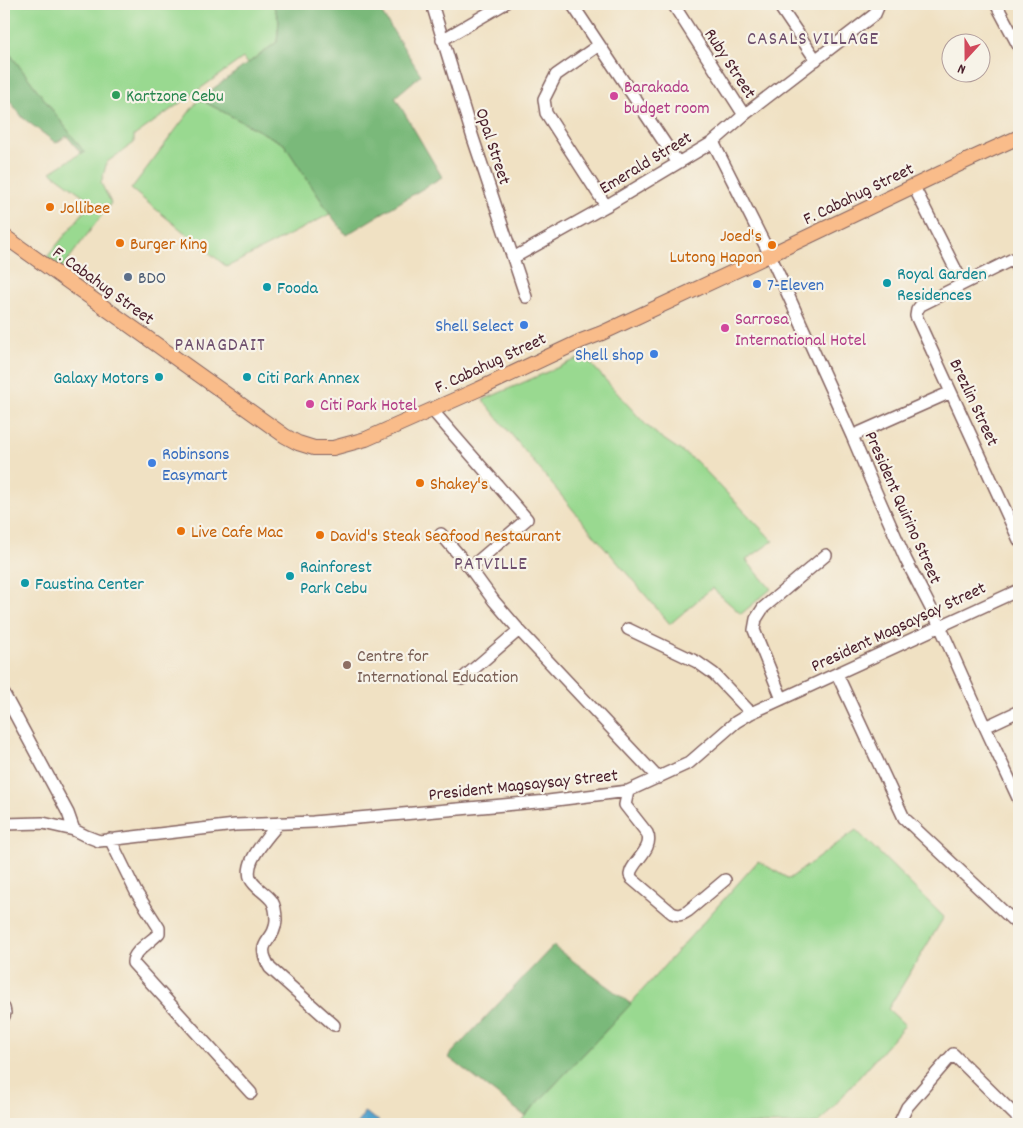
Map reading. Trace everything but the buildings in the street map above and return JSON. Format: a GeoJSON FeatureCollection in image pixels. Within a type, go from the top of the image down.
{"type":"FeatureCollection","features":[{"type":"Feature","properties":{"kind":"main road","name":"F. Cabahug Street"},"geometry":{"type":"LineString","coordinates":[[4,236],[285,436],[314,448],[334,448],[366,439],[432,410],[770,255],[1019,137]]}},
{"type":"Feature","properties":{"kind":"street","name":"Opal Street"},"geometry":{"type":"LineString","coordinates":[[432,4],[472,135],[526,297]]}},
{"type":"Feature","properties":{"kind":"street"},"geometry":{"type":"LineString","coordinates":[[442,40],[504,4]]}},
{"type":"Feature","properties":{"kind":"street"},"geometry":{"type":"LineString","coordinates":[[572,4],[678,163]]}},
{"type":"Feature","properties":{"kind":"street","name":"Ruby Street"},"geometry":{"type":"LineString","coordinates":[[673,4],[744,115]]}},
{"type":"Feature","properties":{"kind":"street"},"geometry":{"type":"LineString","coordinates":[[778,4],[816,60]]}},
{"type":"Feature","properties":{"kind":"street"},"geometry":{"type":"LineString","coordinates":[[996,4],[1019,47]]}},
{"type":"Feature","properties":{"kind":"street","name":"Emerald Street"},"geometry":{"type":"LineString","coordinates":[[513,258],[606,206],[713,142],[744,115],[875,14],[877,5]]}},
{"type":"Feature","properties":{"kind":"street"},"geometry":{"type":"LineString","coordinates":[[599,45],[556,75],[544,99],[546,114],[606,206]]}},
{"type":"Feature","properties":{"kind":"street","name":"President Quirino Street"},"geometry":{"type":"LineString","coordinates":[[713,142],[770,255],[906,560],[940,626],[1019,800]]}},
{"type":"Feature","properties":{"kind":"street"},"geometry":{"type":"LineString","coordinates":[[914,187],[962,284],[1012,259],[1019,272]]}},
{"type":"Feature","properties":{"kind":"street","name":"Brezlin Street"},"geometry":{"type":"LineString","coordinates":[[962,284],[921,305],[917,310],[916,316],[1019,540]]}},
{"type":"Feature","properties":{"kind":"street"},"geometry":{"type":"LineString","coordinates":[[852,436],[951,392]]}},
{"type":"Feature","properties":{"kind":"street"},"geometry":{"type":"LineString","coordinates":[[432,410],[527,519],[470,568]]}},
{"type":"Feature","properties":{"kind":"street"},"geometry":{"type":"LineString","coordinates":[[441,534],[519,630],[658,778]]}},
{"type":"Feature","properties":{"kind":"street"},"geometry":{"type":"LineString","coordinates":[[782,699],[754,630],[756,619],[763,608],[826,555]]}},
{"type":"Feature","properties":{"kind":"street","name":"President Magsaysay Street"},"geometry":{"type":"LineString","coordinates":[[4,824],[43,823],[74,830],[99,841],[235,825],[313,822],[538,802],[628,791],[689,763],[736,722],[751,713],[1019,590]]}},
{"type":"Feature","properties":{"kind":"street"},"geometry":{"type":"LineString","coordinates":[[628,629],[697,662],[714,674],[751,713]]}},
{"type":"Feature","properties":{"kind":"street"},"geometry":{"type":"LineString","coordinates":[[462,679],[519,630]]}},
{"type":"Feature","properties":{"kind":"street"},"geometry":{"type":"LineString","coordinates":[[836,674],[904,818],[1019,926]]}},
{"type":"Feature","properties":{"kind":"street"},"geometry":{"type":"LineString","coordinates":[[4,694],[68,814],[74,830]]}},
{"type":"Feature","properties":{"kind":"street"},"geometry":{"type":"LineString","coordinates":[[985,727],[1019,711]]}},
{"type":"Feature","properties":{"kind":"street"},"geometry":{"type":"LineString","coordinates":[[628,791],[625,805],[649,837],[648,846],[631,871],[632,879],[676,915],[682,915],[688,911],[725,880]]}},
{"type":"Feature","properties":{"kind":"street"},"geometry":{"type":"LineString","coordinates":[[279,823],[252,861],[250,871],[250,878],[254,885],[272,900],[275,906],[276,920],[274,930],[262,952],[270,968],[334,1025]]}},
{"type":"Feature","properties":{"kind":"street"},"geometry":{"type":"LineString","coordinates":[[110,839],[136,892],[160,928],[159,933],[136,953],[132,959],[133,963],[250,1092]]}},
{"type":"Feature","properties":{"kind":"street"},"geometry":{"type":"LineString","coordinates":[[4,1008],[4,1016]]}},
{"type":"Feature","properties":{"kind":"street"},"geometry":{"type":"LineString","coordinates":[[899,1124],[907,1107],[953,1054],[1019,1119]]}},
{"type":"Feature","properties":{"kind":"green space","name":"Kartzone Cebu"},"geometry":{"type":"Polygon","coordinates":[[[4,4],[273,4],[279,20],[277,42],[247,64],[243,58],[134,136],[134,143],[107,162],[101,183],[111,203],[62,268],[47,257],[92,202],[51,172],[84,152],[4,46],[4,4]]]}},
{"type":"Feature","properties":{"kind":"green space"},"geometry":{"type":"Polygon","coordinates":[[[273,4],[376,4],[421,75],[395,97],[442,177],[346,235],[284,144],[199,99],[277,42],[279,21],[273,4]]]}},
{"type":"Feature","properties":{"kind":"green space"},"geometry":{"type":"Polygon","coordinates":[[[4,46],[85,153],[81,153],[67,136],[56,143],[23,118],[4,93],[4,46]]]}},
{"type":"Feature","properties":{"kind":"green space"},"geometry":{"type":"Polygon","coordinates":[[[199,99],[284,144],[330,214],[227,267],[131,189],[199,99]]]}},
{"type":"Feature","properties":{"kind":"green space"},"geometry":{"type":"Polygon","coordinates":[[[584,356],[645,424],[696,461],[773,541],[746,560],[771,589],[741,614],[712,588],[670,624],[483,400],[584,356]]]}},
{"type":"Feature","properties":{"kind":"green space"},"geometry":{"type":"Polygon","coordinates":[[[856,830],[944,917],[888,1009],[905,1025],[818,1124],[519,1124],[614,1022],[758,861],[789,879],[856,830]]]}},
{"type":"Feature","properties":{"kind":"green space"},"geometry":{"type":"Polygon","coordinates":[[[553,946],[631,1004],[525,1116],[448,1057],[553,946]]]}},
{"type":"Feature","properties":{"kind":"water"},"geometry":{"type":"Polygon","coordinates":[[[364,1112],[379,1121],[376,1124],[357,1124],[364,1112]]]}},
{"type":"Feature","properties":{"kind":"place","name":"Kartzone Cebu"},"geometry":{"type":"Point","coordinates":[116,95]}},
{"type":"Feature","properties":{"kind":"place","name":"Barakada budget room"},"geometry":{"type":"Point","coordinates":[614,96]}},
{"type":"Feature","properties":{"kind":"place","name":"Jollibee"},"geometry":{"type":"Point","coordinates":[50,207]}},
{"type":"Feature","properties":{"kind":"place","name":"Burger King"},"geometry":{"type":"Point","coordinates":[120,243]}},
{"type":"Feature","properties":{"kind":"place","name":"Joed's Lutong Hapon"},"geometry":{"type":"Point","coordinates":[772,245]}},
{"type":"Feature","properties":{"kind":"place","name":"BDO"},"geometry":{"type":"Point","coordinates":[128,277]}},
{"type":"Feature","properties":{"kind":"place","name":"Royal Garden Residences"},"geometry":{"type":"Point","coordinates":[887,283]}},
{"type":"Feature","properties":{"kind":"place","name":"7-Eleven"},"geometry":{"type":"Point","coordinates":[757,284]}},
{"type":"Feature","properties":{"kind":"place","name":"Fooda"},"geometry":{"type":"Point","coordinates":[267,287]}},
{"type":"Feature","properties":{"kind":"place","name":"Shell Select"},"geometry":{"type":"Point","coordinates":[524,325]}},
{"type":"Feature","properties":{"kind":"place","name":"Sarrosa International Hotel"},"geometry":{"type":"Point","coordinates":[725,328]}},
{"type":"Feature","properties":{"kind":"place","name":"Shell shop"},"geometry":{"type":"Point","coordinates":[654,354]}},
{"type":"Feature","properties":{"kind":"place","name":"Galaxy Motors"},"geometry":{"type":"Point","coordinates":[159,377]}},
{"type":"Feature","properties":{"kind":"place","name":"Citi Park Annex"},"geometry":{"type":"Point","coordinates":[247,377]}},
{"type":"Feature","properties":{"kind":"place","name":"Citi Park Hotel"},"geometry":{"type":"Point","coordinates":[310,404]}},
{"type":"Feature","properties":{"kind":"place","name":"Robinsons Easymart"},"geometry":{"type":"Point","coordinates":[152,463]}},
{"type":"Feature","properties":{"kind":"place","name":"Shakey's"},"geometry":{"type":"Point","coordinates":[420,483]}},
{"type":"Feature","properties":{"kind":"place","name":"Live Cafe Mac"},"geometry":{"type":"Point","coordinates":[181,531]}},
{"type":"Feature","properties":{"kind":"place","name":"David's Steak Seafood Restaurant"},"geometry":{"type":"Point","coordinates":[320,535]}},
{"type":"Feature","properties":{"kind":"place","name":"Rainforest Park Cebu"},"geometry":{"type":"Point","coordinates":[290,576]}},
{"type":"Feature","properties":{"kind":"place","name":"Faustina Center"},"geometry":{"type":"Point","coordinates":[25,583]}},
{"type":"Feature","properties":{"kind":"place","name":"Centre for International Education"},"geometry":{"type":"Point","coordinates":[347,665]}},
{"type":"Feature","properties":{"kind":"district","name":"CASALS VILLAGE"},"geometry":{"type":"Point","coordinates":[813,37]}},
{"type":"Feature","properties":{"kind":"district","name":"PANAGDAIT"},"geometry":{"type":"Point","coordinates":[220,343]}},
{"type":"Feature","properties":{"kind":"district","name":"PATVILLE"},"geometry":{"type":"Point","coordinates":[491,562]}}]}
